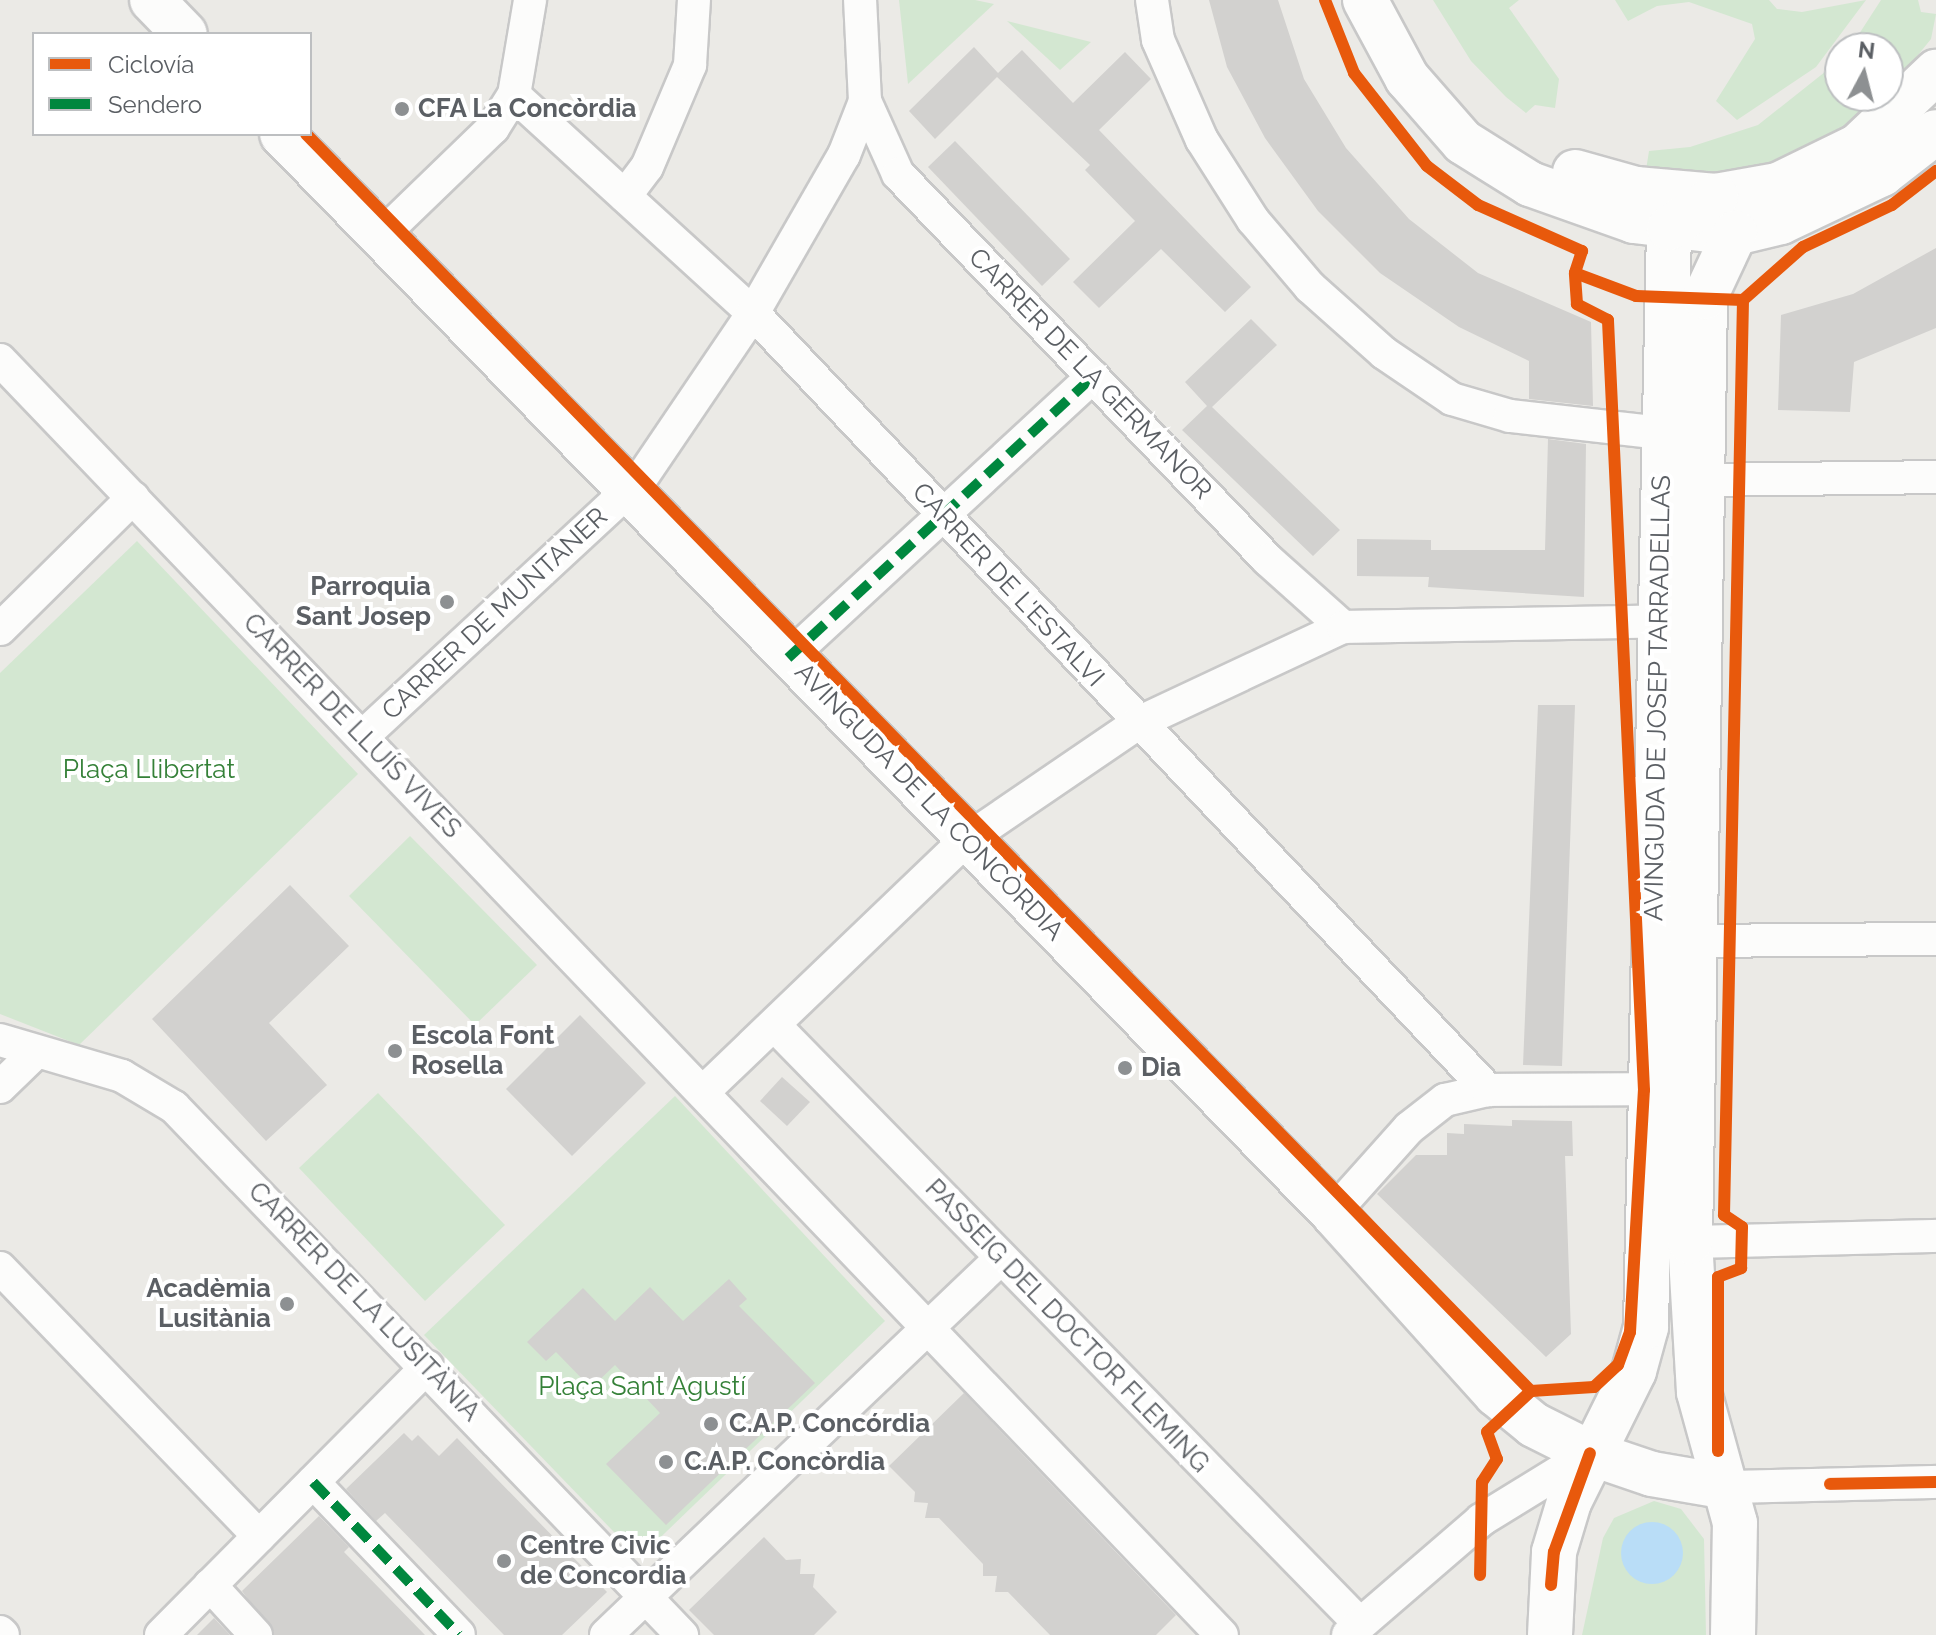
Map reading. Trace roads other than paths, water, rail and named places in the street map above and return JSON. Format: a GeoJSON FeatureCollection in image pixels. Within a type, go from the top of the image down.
{"type":"FeatureCollection","features":[{"type":"Feature","properties":{"kind":"main road"},"geometry":{"type":"LineString","coordinates":[[152,0],[183,32]]}},
{"type":"Feature","properties":{"kind":"main road"},"geometry":{"type":"LineString","coordinates":[[1365,0],[1432,110],[1463,142],[1530,184],[1669,228],[1725,214],[1846,195],[1936,132]]}},
{"type":"Feature","properties":{"kind":"main road"},"geometry":{"type":"LineString","coordinates":[[1398,0],[1453,89],[1512,140],[1599,182],[1725,214],[1778,185],[1838,159],[1896,116],[1936,72]]}},
{"type":"Feature","properties":{"kind":"main road","name":"AVINGUDA DE LA CONCÒRDIA"},"geometry":{"type":"LineString","coordinates":[[284,136],[965,841],[1333,1213],[1496,1394],[1534,1425],[1590,1453],[1652,1474],[1728,1487]]}},
{"type":"Feature","properties":{"kind":"main road","name":"AVINGUDA DE JOSEP TARRADELLAS"},"geometry":{"type":"LineString","coordinates":[[1725,214],[1705,297],[1700,480],[1679,619],[1673,1089],[1690,1242],[1699,1392],[1728,1487],[1738,1547],[1733,1635]]}},
{"type":"Feature","properties":{"kind":"main road","name":"AVINGUDA DE JOSEP TARRADELLAS"},"geometry":{"type":"LineString","coordinates":[[1550,1635],[1554,1552],[1590,1453],[1634,1371],[1646,1327],[1673,1089],[1695,941],[1679,619],[1661,433],[1669,228]]}},
{"type":"Feature","properties":{"kind":"street"},"geometry":{"type":"LineString","coordinates":[[381,236],[493,128],[514,95],[530,0]]}},
{"type":"Feature","properties":{"kind":"street"},"geometry":{"type":"LineString","coordinates":[[625,196],[647,167],[690,65],[694,0]]}},
{"type":"Feature","properties":{"kind":"street"},"geometry":{"type":"LineString","coordinates":[[860,0],[865,101]]}},
{"type":"Feature","properties":{"kind":"street"},"geometry":{"type":"LineString","coordinates":[[1152,0],[1158,40],[1202,140],[1253,220],[1310,287],[1384,353],[1452,399],[1510,416],[1661,433]]}},
{"type":"Feature","properties":{"kind":"street","name":"CARRER DE L'ESTALVI"},"geometry":{"type":"LineString","coordinates":[[514,95],[753,313],[1488,1090]]}},
{"type":"Feature","properties":{"kind":"street","name":"CARRER DE MUNTANER"},"geometry":{"type":"LineString","coordinates":[[362,737],[627,491],[753,313],[844,155],[865,101]]}},
{"type":"Feature","properties":{"kind":"street","name":"CARRER DE LA GERMANOR"},"geometry":{"type":"LineString","coordinates":[[865,101],[898,174],[1093,377],[1343,627]]}},
{"type":"Feature","properties":{"kind":"street","name":"CARRER DE LLUÍS VIVES"},"geometry":{"type":"LineString","coordinates":[[0,360],[703,1092]]}},
{"type":"Feature","properties":{"kind":"street"},"geometry":{"type":"LineString","coordinates":[[788,658],[1093,377]]}},
{"type":"Feature","properties":{"kind":"street"},"geometry":{"type":"LineString","coordinates":[[1700,480],[1936,477]]}},
{"type":"Feature","properties":{"kind":"street"},"geometry":{"type":"LineString","coordinates":[[0,629],[133,498]]}},
{"type":"Feature","properties":{"kind":"street"},"geometry":{"type":"LineString","coordinates":[[1222,1635],[703,1092],[776,1027],[965,841],[1138,723],[1343,627],[1440,620],[1679,619]]}},
{"type":"Feature","properties":{"kind":"street"},"geometry":{"type":"LineString","coordinates":[[1695,941],[1936,939]]}},
{"type":"Feature","properties":{"kind":"street","name":"PASSEIG DEL DOCTOR FLEMING"},"geometry":{"type":"LineString","coordinates":[[776,1027],[1354,1629]]}},
{"type":"Feature","properties":{"kind":"street","name":"CARRER DE LA LUSITÀNIA"},"geometry":{"type":"LineString","coordinates":[[0,1040],[33,1055],[122,1076],[174,1107],[647,1595],[682,1635]]}},
{"type":"Feature","properties":{"kind":"street"},"geometry":{"type":"LineString","coordinates":[[0,1087],[33,1055]]}},
{"type":"Feature","properties":{"kind":"street"},"geometry":{"type":"LineString","coordinates":[[1333,1213],[1409,1128],[1445,1100],[1488,1090],[1673,1089]]}},
{"type":"Feature","properties":{"kind":"street"},"geometry":{"type":"LineString","coordinates":[[1690,1242],[1936,1236]]}},
{"type":"Feature","properties":{"kind":"street"},"geometry":{"type":"LineString","coordinates":[[606,1635],[1001,1258]]}},
{"type":"Feature","properties":{"kind":"street"},"geometry":{"type":"LineString","coordinates":[[0,1268],[259,1536]]}},
{"type":"Feature","properties":{"kind":"street"},"geometry":{"type":"LineString","coordinates":[[161,1635],[427,1367]]}},
{"type":"Feature","properties":{"kind":"street"},"geometry":{"type":"LineString","coordinates":[[1354,1629],[1493,1510],[1590,1453]]}},
{"type":"Feature","properties":{"kind":"street"},"geometry":{"type":"LineString","coordinates":[[313,1482],[459,1635]]}},
{"type":"Feature","properties":{"kind":"street"},"geometry":{"type":"LineString","coordinates":[[1728,1487],[1936,1482]]}},
{"type":"Feature","properties":{"kind":"street"},"geometry":{"type":"LineString","coordinates":[[210,1585],[256,1635]]}},
{"type":"Feature","properties":{"kind":"water"},"geometry":{"type":"Polygon","coordinates":[[[1652,1522],[1674,1531],[1683,1553],[1674,1575],[1652,1584],[1630,1575],[1621,1553],[1630,1531],[1652,1522]]]}},
{"type":"Feature","properties":{"kind":"place","name":"CFA La Concòrdia"},"geometry":{"type":"Point","coordinates":[402,109]}},
{"type":"Feature","properties":{"kind":"place","name":"Parroquia Sant Josep"},"geometry":{"type":"Point","coordinates":[447,602]}},
{"type":"Feature","properties":{"kind":"place","name":"Escola Font Rosella"},"geometry":{"type":"Point","coordinates":[395,1051]}},
{"type":"Feature","properties":{"kind":"place","name":"Dia"},"geometry":{"type":"Point","coordinates":[1125,1068]}},
{"type":"Feature","properties":{"kind":"place","name":"Acadèmia Lusitània"},"geometry":{"type":"Point","coordinates":[287,1304]}},
{"type":"Feature","properties":{"kind":"place","name":"C.A.P. Concórdia"},"geometry":{"type":"Point","coordinates":[711,1424]}},
{"type":"Feature","properties":{"kind":"place","name":"C.A.P. Concòrdia"},"geometry":{"type":"Point","coordinates":[666,1462]}},
{"type":"Feature","properties":{"kind":"place","name":"Centre Civic de Concordia"},"geometry":{"type":"Point","coordinates":[504,1561]}},
{"type":"Feature","properties":{"kind":"park label","name":"Plaça Llibertat"},"geometry":{"type":"Point","coordinates":[149,770]}},
{"type":"Feature","properties":{"kind":"park label","name":"Plaça Sant Agustí"},"geometry":{"type":"Point","coordinates":[642,1387]}}]}
